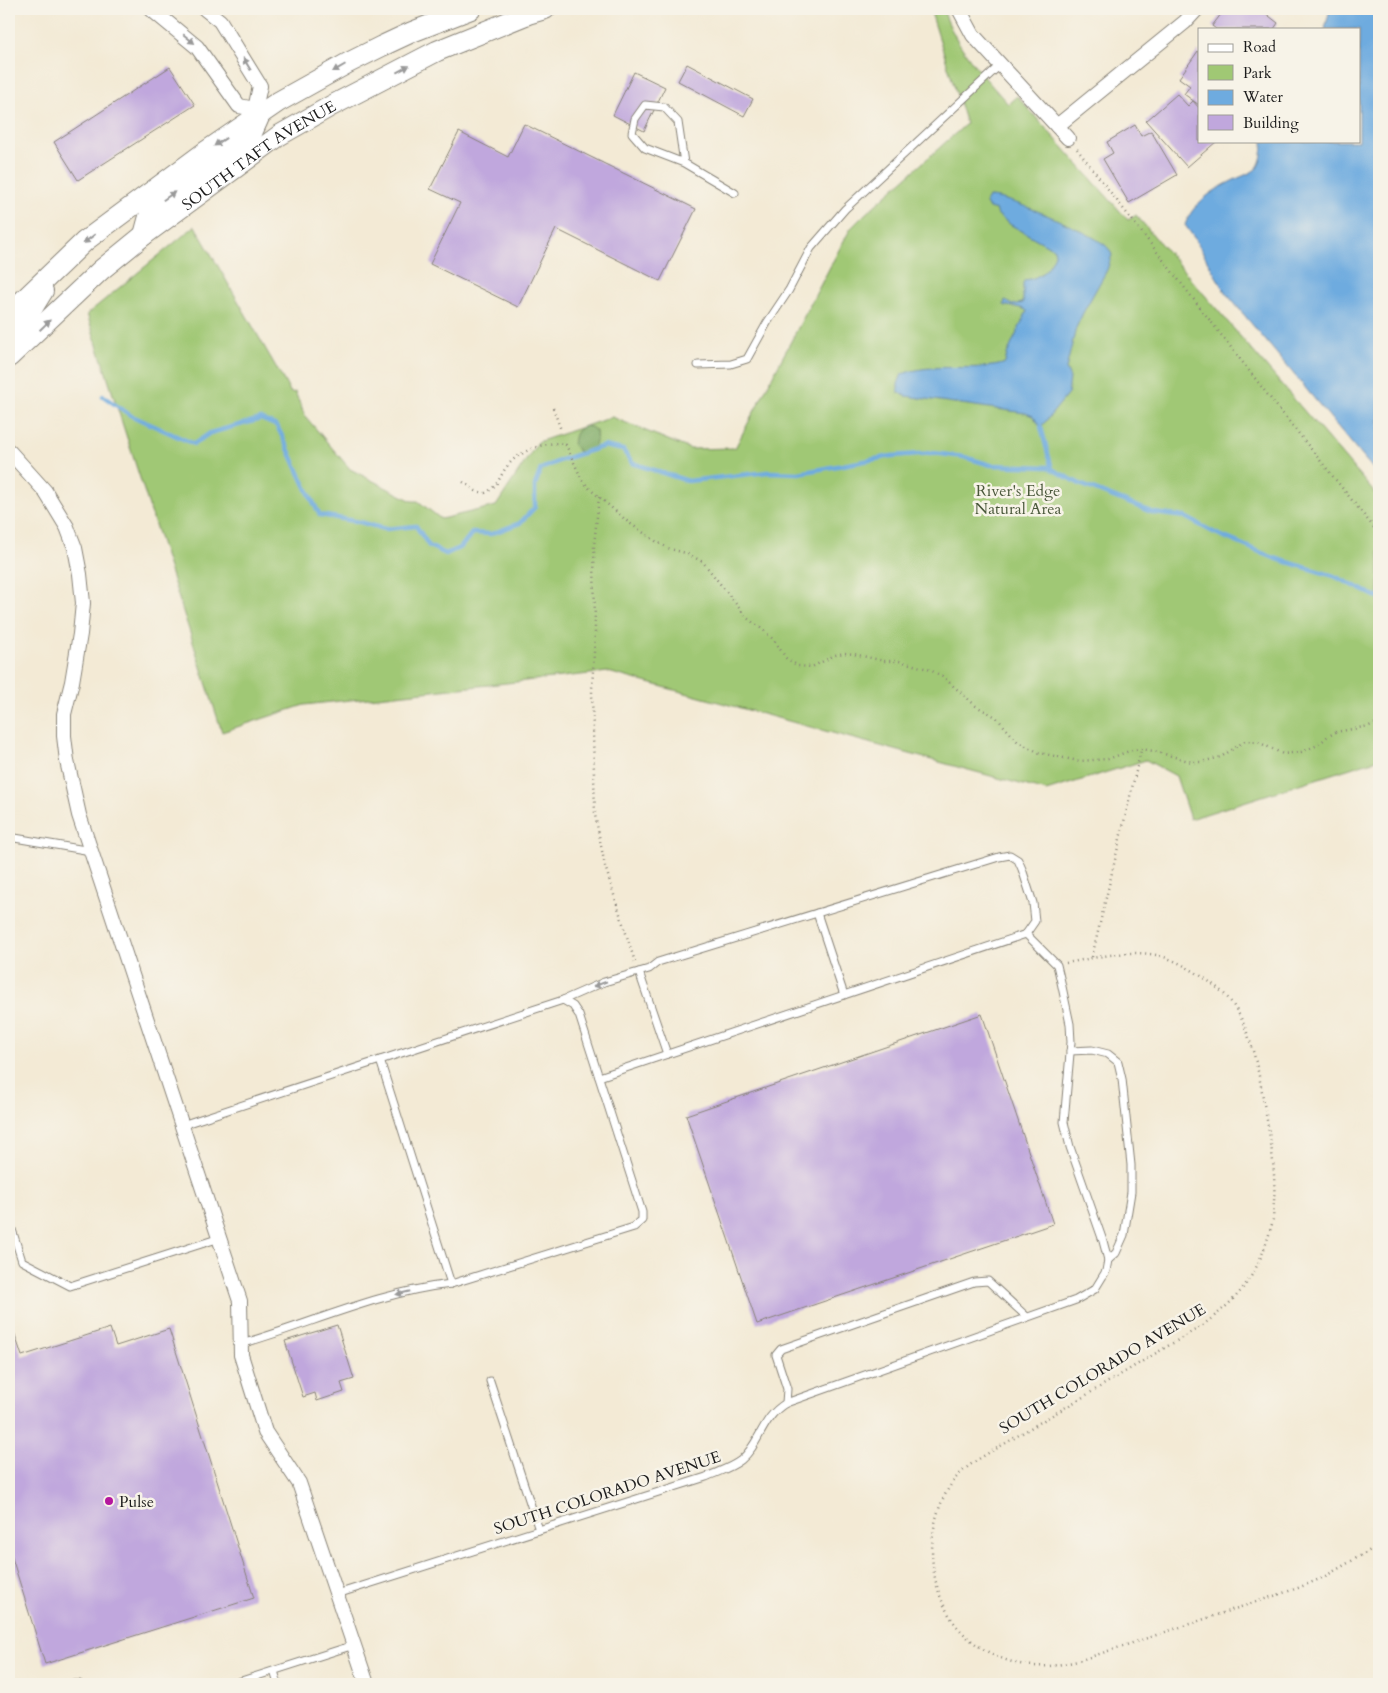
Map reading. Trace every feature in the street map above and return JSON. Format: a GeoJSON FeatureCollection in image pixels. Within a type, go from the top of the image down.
{"type":"FeatureCollection","features":[{"type":"Feature","properties":{"kind":"main road","name":"SOUTH TAFT AVENUE"},"geometry":{"type":"LineString","coordinates":[[9,314],[86,241],[257,112],[348,63],[412,32],[471,9]]}},
{"type":"Feature","properties":{"kind":"main road","name":"SOUTH TAFT AVENUE"},"geometry":{"type":"LineString","coordinates":[[9,357],[101,270],[144,235],[280,135],[331,106],[437,52],[528,14],[545,9]]}},
{"type":"Feature","properties":{"kind":"main road"},"geometry":{"type":"LineString","coordinates":[[144,235],[151,209],[248,142],[257,112],[292,114],[342,86],[373,84]]}},
{"type":"Feature","properties":{"kind":"main road"},"geometry":{"type":"LineString","coordinates":[[9,334],[27,317],[55,269]]}},
{"type":"Feature","properties":{"kind":"street"},"geometry":{"type":"LineString","coordinates":[[151,9],[197,46],[239,106],[257,112],[260,86],[220,21],[204,9]]}},
{"type":"Feature","properties":{"kind":"street"},"geometry":{"type":"LineString","coordinates":[[959,9],[973,34],[1068,138]]}},
{"type":"Feature","properties":{"kind":"street"},"geometry":{"type":"LineString","coordinates":[[1057,126],[1185,22],[1197,9]]}},
{"type":"Feature","properties":{"kind":"street"},"geometry":{"type":"LineString","coordinates":[[9,451],[45,491],[67,527],[75,548],[83,604],[72,682],[64,714],[64,736],[67,761],[79,816],[240,1301],[241,1355],[265,1432],[299,1483],[367,1684]]}},
{"type":"Feature","properties":{"kind":"lane"},"geometry":{"type":"LineString","coordinates":[[698,365],[731,364],[747,359],[767,323],[789,290],[811,248],[845,209],[1000,65]]}},
{"type":"Feature","properties":{"kind":"lane"},"geometry":{"type":"LineString","coordinates":[[684,163],[678,122],[664,107],[645,105],[635,119],[632,133],[645,148],[684,163],[735,193]]}},
{"type":"Feature","properties":{"kind":"lane"},"geometry":{"type":"LineString","coordinates":[[9,837],[91,852]]}},
{"type":"Feature","properties":{"kind":"lane"},"geometry":{"type":"LineString","coordinates":[[182,1125],[563,1000],[604,982],[649,970],[658,962],[1010,855],[1018,860],[1033,903],[1035,921],[1026,934],[599,1077]]}},
{"type":"Feature","properties":{"kind":"lane"},"geometry":{"type":"LineString","coordinates":[[817,913],[844,995]]}},
{"type":"Feature","properties":{"kind":"lane"},"geometry":{"type":"LineString","coordinates":[[1026,934],[1057,965],[1070,1024],[1070,1050],[1064,1103],[1064,1122],[1070,1148],[1108,1260]]}},
{"type":"Feature","properties":{"kind":"lane"},"geometry":{"type":"LineString","coordinates":[[639,972],[667,1054]]}},
{"type":"Feature","properties":{"kind":"lane"},"geometry":{"type":"LineString","coordinates":[[241,1344],[388,1296],[451,1284],[634,1226],[642,1220],[642,1212],[579,1016],[573,1006],[563,1000]]}},
{"type":"Feature","properties":{"kind":"lane","name":"SOUTH COLORADO AVENUE"},"geometry":{"type":"LineString","coordinates":[[337,1594],[706,1476],[735,1464],[742,1459],[754,1444],[771,1414],[786,1403],[1076,1300],[1095,1289],[1106,1271],[1108,1260],[1116,1253],[1124,1235],[1131,1192],[1131,1165],[1122,1079],[1118,1062],[1108,1054],[1092,1050],[1070,1050]]}},
{"type":"Feature","properties":{"kind":"lane"},"geometry":{"type":"LineString","coordinates":[[380,1060],[451,1284]]}},
{"type":"Feature","properties":{"kind":"lane"},"geometry":{"type":"LineString","coordinates":[[9,1220],[22,1261],[70,1286],[220,1238]]}},
{"type":"Feature","properties":{"kind":"lane"},"geometry":{"type":"LineString","coordinates":[[786,1403],[787,1389],[776,1355],[781,1349],[974,1282],[988,1282],[1027,1317]]}},
{"type":"Feature","properties":{"kind":"lane"},"geometry":{"type":"LineString","coordinates":[[490,1380],[539,1530]]}},
{"type":"Feature","properties":{"kind":"lane"},"geometry":{"type":"LineString","coordinates":[[232,1684],[354,1645]]}},
{"type":"Feature","properties":{"kind":"lane"},"geometry":{"type":"LineString","coordinates":[[274,1671],[278,1684]]}},
{"type":"Feature","properties":{"kind":"lane"},"geometry":{"type":"LineString","coordinates":[[74,1684],[79,1684]]}},
{"type":"Feature","properties":{"kind":"path"},"geometry":{"type":"LineString","coordinates":[[1068,138],[1099,175],[1271,399],[1379,534]]}},
{"type":"Feature","properties":{"kind":"path"},"geometry":{"type":"LineString","coordinates":[[553,408],[561,430]]}},
{"type":"Feature","properties":{"kind":"path"},"geometry":{"type":"LineString","coordinates":[[463,482],[476,491],[485,493],[494,488],[506,468],[521,454],[550,443],[560,443],[566,446],[582,480],[599,496],[628,522],[657,542],[703,562],[747,618],[774,640],[786,658],[798,666],[812,667],[835,655],[844,653],[884,661],[899,661],[913,664],[942,676],[976,706],[996,717],[1018,742],[1040,753],[1080,761],[1108,759],[1132,750],[1141,749],[1192,762],[1207,761],[1221,757],[1245,741],[1258,742],[1274,751],[1288,754],[1310,749],[1336,732],[1369,726],[1379,722]]}},
{"type":"Feature","properties":{"kind":"path"},"geometry":{"type":"LineString","coordinates":[[599,496],[594,545],[596,633],[592,690],[596,815],[605,866],[639,972]]}},
{"type":"Feature","properties":{"kind":"path"},"geometry":{"type":"LineString","coordinates":[[1092,957],[1141,749]]}},
{"type":"Feature","properties":{"kind":"path","name":"SOUTH COLORADO AVENUE"},"geometry":{"type":"LineString","coordinates":[[1057,965],[1111,954],[1136,953],[1156,955],[1190,970],[1227,997],[1246,1030],[1258,1072],[1271,1143],[1275,1186],[1273,1222],[1259,1263],[1250,1280],[1220,1312],[1197,1329],[1029,1428],[967,1468],[956,1478],[939,1507],[932,1535],[935,1575],[939,1591],[949,1615],[974,1644],[989,1653],[1027,1665],[1048,1666],[1078,1661],[1298,1588],[1322,1578],[1379,1545]]}},
{"type":"Feature","properties":{"kind":"green space","name":"River's Edge Natural Area"},"geometry":{"type":"Polygon","coordinates":[[[930,9],[943,9],[948,23],[962,48],[1008,104],[1017,96],[1128,220],[1136,215],[1379,498],[1379,759],[1190,819],[1176,776],[1146,760],[1046,791],[608,672],[304,705],[222,732],[87,314],[195,226],[291,393],[295,392],[305,416],[350,469],[412,501],[418,501],[441,519],[496,506],[538,442],[612,417],[690,449],[735,448],[851,228],[966,124],[930,9]]]}},
{"type":"Feature","properties":{"kind":"green space"},"geometry":{"type":"Polygon","coordinates":[[[585,426],[591,427],[596,431],[596,444],[592,449],[580,453],[573,445],[574,439],[577,431],[585,426]]]}},
{"type":"Feature","properties":{"kind":"water"},"geometry":{"type":"Polygon","coordinates":[[[1330,9],[1379,9],[1379,476],[1225,292],[1185,225],[1193,210],[1206,197],[1220,187],[1257,168],[1262,155],[1263,142],[1360,142],[1360,28],[1325,28],[1330,9]]]}},
{"type":"Feature","properties":{"kind":"water"},"geometry":{"type":"Polygon","coordinates":[[[989,197],[1013,202],[1067,224],[1105,245],[1112,255],[1107,270],[1076,328],[1066,369],[1070,378],[1068,394],[1041,427],[1033,416],[1025,413],[905,396],[898,392],[898,384],[902,374],[912,371],[932,368],[983,367],[1005,363],[1007,354],[1027,311],[1022,308],[1004,305],[1005,300],[1012,305],[1023,303],[1023,283],[1025,280],[1036,277],[1044,272],[1055,254],[1054,249],[1011,225],[998,215],[996,210],[989,208],[986,200],[989,197]]]}},
{"type":"Feature","properties":{"kind":"building"},"geometry":{"type":"Polygon","coordinates":[[[1225,9],[1260,9],[1278,23],[1275,28],[1215,28],[1212,26],[1225,9]]]}},
{"type":"Feature","properties":{"kind":"building"},"geometry":{"type":"Polygon","coordinates":[[[1198,51],[1198,104],[1184,94],[1190,86],[1179,78],[1198,51]]]}},
{"type":"Feature","properties":{"kind":"building"},"geometry":{"type":"Polygon","coordinates":[[[687,64],[753,99],[744,116],[678,81],[687,64]]]}},
{"type":"Feature","properties":{"kind":"building"},"geometry":{"type":"Polygon","coordinates":[[[170,67],[195,105],[78,180],[54,142],[170,67]]]}},
{"type":"Feature","properties":{"kind":"building"},"geometry":{"type":"Polygon","coordinates":[[[634,72],[665,87],[644,131],[613,115],[634,72]]]}},
{"type":"Feature","properties":{"kind":"building"},"geometry":{"type":"Polygon","coordinates":[[[1177,94],[1188,106],[1193,101],[1198,107],[1198,142],[1216,142],[1187,167],[1146,121],[1177,94]]]}},
{"type":"Feature","properties":{"kind":"building"},"geometry":{"type":"Polygon","coordinates":[[[524,124],[696,209],[660,281],[556,229],[518,307],[430,264],[460,203],[430,189],[459,132],[508,157],[524,124]]]}},
{"type":"Feature","properties":{"kind":"building"},"geometry":{"type":"Polygon","coordinates":[[[1135,125],[1141,136],[1151,131],[1177,175],[1129,203],[1103,159],[1113,153],[1107,142],[1135,125]]]}},
{"type":"Feature","properties":{"kind":"building"},"geometry":{"type":"Polygon","coordinates":[[[982,1014],[1053,1224],[757,1324],[686,1115],[982,1014]]]}},
{"type":"Feature","properties":{"kind":"building"},"geometry":{"type":"Polygon","coordinates":[[[9,1317],[22,1356],[110,1328],[116,1346],[169,1329],[254,1598],[45,1664],[9,1548],[9,1317]]]}},
{"type":"Feature","properties":{"kind":"building"},"geometry":{"type":"Polygon","coordinates":[[[337,1325],[354,1379],[341,1383],[344,1392],[317,1401],[315,1393],[303,1397],[285,1341],[337,1325]]]}},
{"type":"Feature","properties":{"kind":"waterway"},"geometry":{"type":"LineString","coordinates":[[103,396],[130,415],[194,444],[210,433],[261,419],[277,426],[320,515],[360,522],[385,529],[416,526],[429,546],[446,554],[461,547],[472,533],[491,534],[520,523],[535,507],[535,485],[541,469],[561,460],[604,446],[623,450],[632,463],[688,481],[768,472],[799,473],[892,456],[933,453],[964,457],[991,465],[1048,467],[1080,484],[1154,513],[1185,517],[1215,533],[1274,558],[1334,576],[1379,598]]}},
{"type":"Feature","properties":{"kind":"waterway"},"geometry":{"type":"LineString","coordinates":[[1041,427],[1052,469]]}},
{"type":"Feature","properties":{"kind":"place","name":"Pulse"},"geometry":{"type":"Point","coordinates":[109,1501]}}]}
